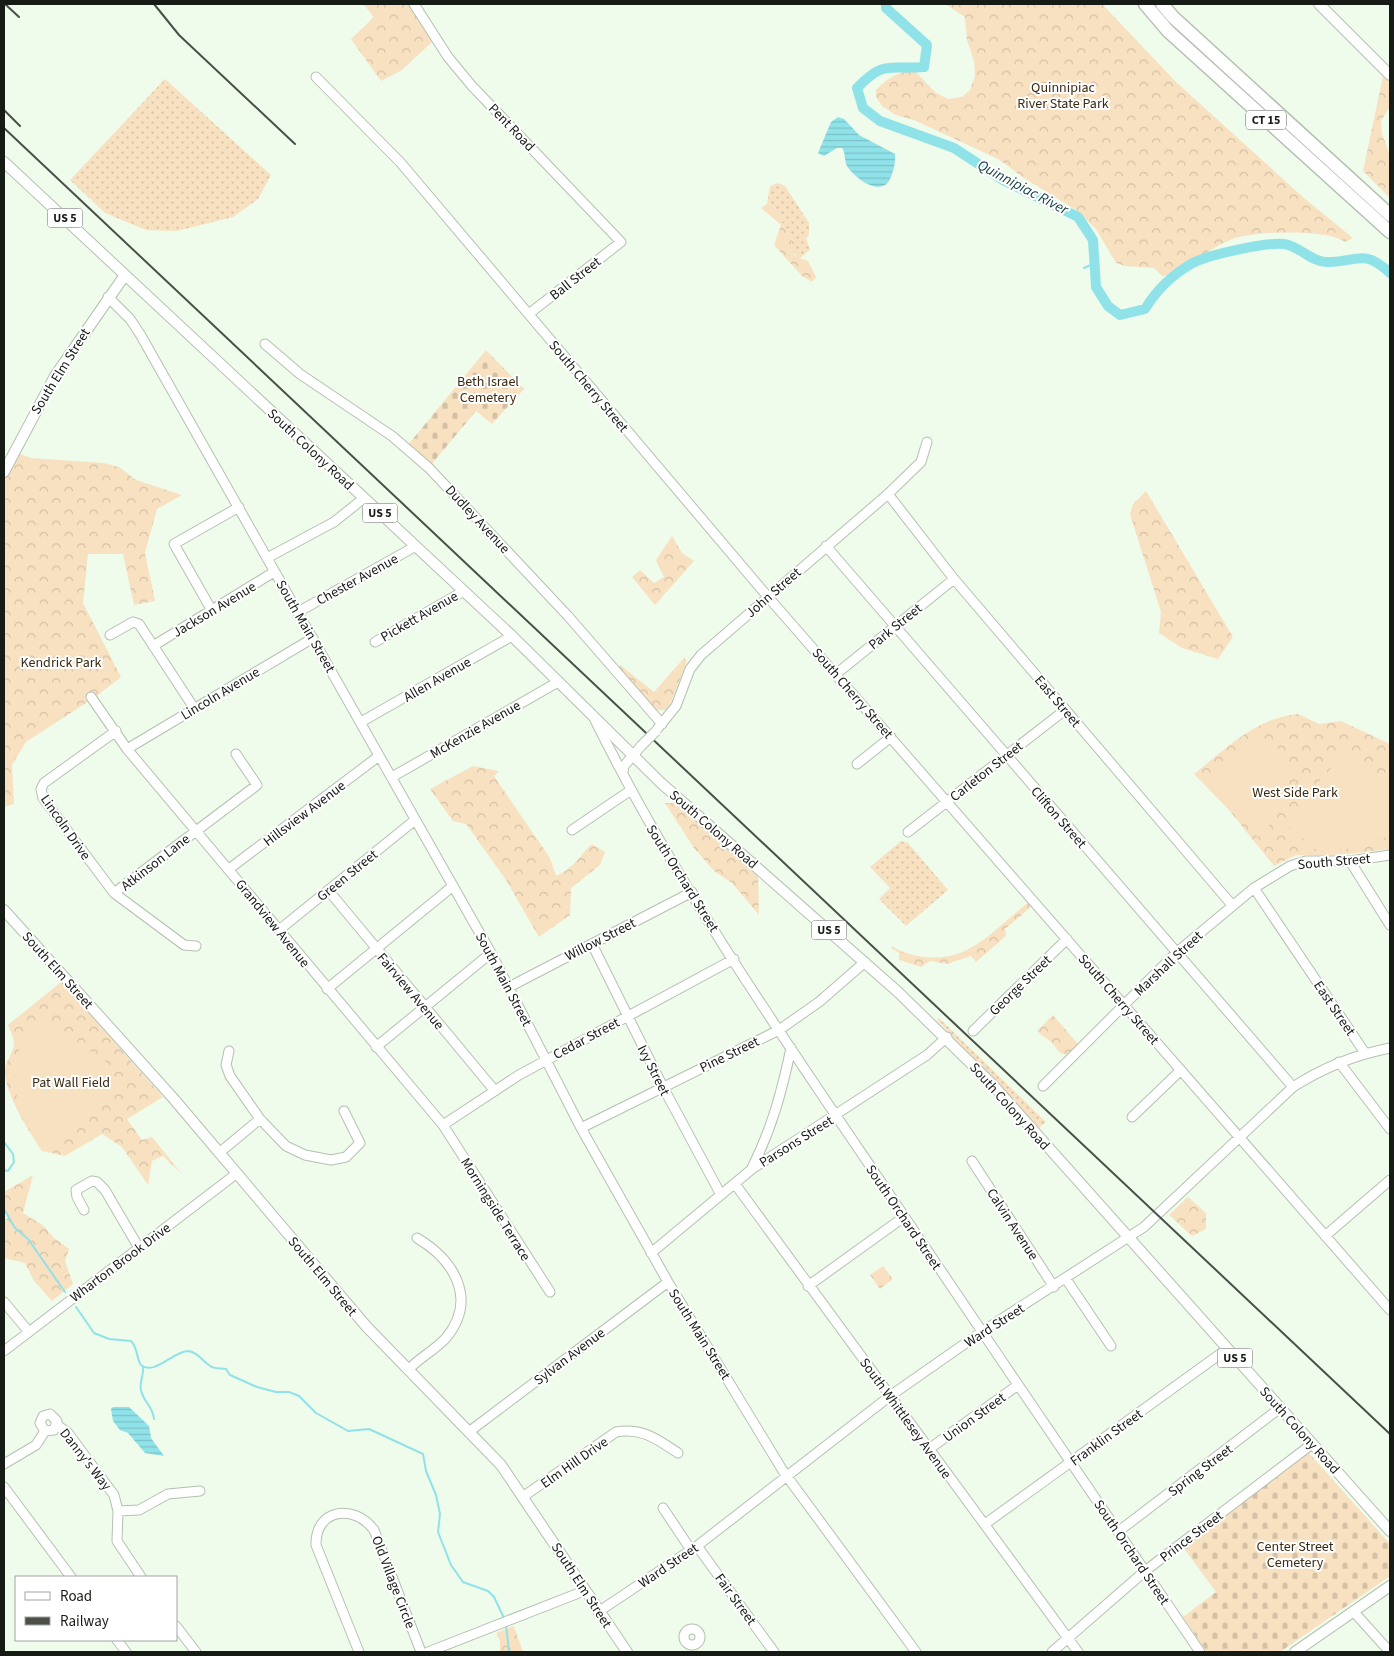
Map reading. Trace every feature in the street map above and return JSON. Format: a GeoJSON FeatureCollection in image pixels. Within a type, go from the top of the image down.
{"type":"FeatureCollection","features":[{"type":"Feature","properties":{"kind":"highway","name":"CT 15"},"geometry":{"type":"LineString","coordinates":[[1145,4],[1168,31],[1390,232]]}},
{"type":"Feature","properties":{"kind":"highway","name":"CT 15"},"geometry":{"type":"LineString","coordinates":[[1162,4],[1173,17],[1390,215]]}},
{"type":"Feature","properties":{"kind":"main road"},"geometry":{"type":"LineString","coordinates":[[1320,4],[1390,74]]}},
{"type":"Feature","properties":{"kind":"main road","name":"South Colony Road"},"geometry":{"type":"LineString","coordinates":[[4,162],[512,636],[633,756],[947,1037],[992,1084],[1390,1531]]}},
{"type":"Feature","properties":{"kind":"main road","name":"South Elm Street"},"geometry":{"type":"LineString","coordinates":[[4,472],[55,376],[125,275]]}},
{"type":"Feature","properties":{"kind":"main road","name":"South Elm Street"},"geometry":{"type":"LineString","coordinates":[[4,910],[154,1077],[366,1326],[501,1465],[524,1496],[584,1591],[627,1652]]}},
{"type":"Feature","properties":{"kind":"main road"},"geometry":{"type":"LineString","coordinates":[[1295,1652],[1390,1586]]}},
{"type":"Feature","properties":{"kind":"street","name":"Pent Road"},"geometry":{"type":"LineString","coordinates":[[414,4],[448,57],[472,86],[621,242]]}},
{"type":"Feature","properties":{"kind":"street","name":"South Cherry Street"},"geometry":{"type":"LineString","coordinates":[[316,77],[398,160],[768,597],[1181,1070],[1238,1138],[1390,1308]]}},
{"type":"Feature","properties":{"kind":"street","name":"Ball Street"},"geometry":{"type":"LineString","coordinates":[[530,314],[621,242]]}},
{"type":"Feature","properties":{"kind":"street","name":"South Main Street"},"geometry":{"type":"LineString","coordinates":[[108,297],[129,318],[140,334],[239,507],[274,572],[491,953],[581,1128],[668,1282],[787,1476],[916,1652]]}},
{"type":"Feature","properties":{"kind":"street","name":"Dudley Avenue"},"geometry":{"type":"LineString","coordinates":[[265,344],[300,374],[392,436],[429,468],[568,616],[659,728]]}},
{"type":"Feature","properties":{"kind":"street","name":"John Street"},"geometry":{"type":"LineString","coordinates":[[633,756],[676,706],[690,669],[696,661],[888,494],[921,462],[927,442]]}},
{"type":"Feature","properties":{"kind":"street","name":"East Street"},"geometry":{"type":"LineString","coordinates":[[888,494],[954,579],[1232,905]]}},
{"type":"Feature","properties":{"kind":"street"},"geometry":{"type":"LineString","coordinates":[[267,558],[334,522],[364,498]]}},
{"type":"Feature","properties":{"kind":"street"},"geometry":{"type":"LineString","coordinates":[[211,609],[174,544],[239,507]]}},
{"type":"Feature","properties":{"kind":"street","name":"Chester Avenue"},"geometry":{"type":"LineString","coordinates":[[298,612],[416,546]]}},
{"type":"Feature","properties":{"kind":"street","name":"Clifton Street"},"geometry":{"type":"LineString","coordinates":[[826,546],[1293,1087]]}},
{"type":"Feature","properties":{"kind":"street","name":"Jackson Avenue"},"geometry":{"type":"LineString","coordinates":[[153,646],[274,572]]}},
{"type":"Feature","properties":{"kind":"street","name":"Park Street"},"geometry":{"type":"LineString","coordinates":[[836,674],[954,579]]}},
{"type":"Feature","properties":{"kind":"street","name":"Pickett Avenue"},"geometry":{"type":"LineString","coordinates":[[375,642],[464,591]]}},
{"type":"Feature","properties":{"kind":"street"},"geometry":{"type":"LineString","coordinates":[[110,635],[136,622],[194,708]]}},
{"type":"Feature","properties":{"kind":"street","name":"Allen Avenue"},"geometry":{"type":"LineString","coordinates":[[361,722],[512,636]]}},
{"type":"Feature","properties":{"kind":"street","name":"Lincoln Avenue"},"geometry":{"type":"LineString","coordinates":[[128,749],[313,638]]}},
{"type":"Feature","properties":{"kind":"street","name":"McKenzie Avenue"},"geometry":{"type":"LineString","coordinates":[[392,777],[558,682]]}},
{"type":"Feature","properties":{"kind":"street","name":"Grandview Avenue"},"geometry":{"type":"LineString","coordinates":[[91,697],[128,749],[443,1126]]}},
{"type":"Feature","properties":{"kind":"street","name":"Carleton Street"},"geometry":{"type":"LineString","coordinates":[[908,832],[1065,710]]}},
{"type":"Feature","properties":{"kind":"street","name":"South Orchard Street"},"geometry":{"type":"LineString","coordinates":[[595,719],[631,790],[692,892],[779,1030],[1200,1652]]}},
{"type":"Feature","properties":{"kind":"street","name":"Lincoln Drive"},"geometry":{"type":"LineString","coordinates":[[114,893],[49,807],[43,798],[41,790],[44,784],[116,730]]}},
{"type":"Feature","properties":{"kind":"street"},"geometry":{"type":"LineString","coordinates":[[857,764],[891,737]]}},
{"type":"Feature","properties":{"kind":"street","name":"Atkinson Lane"},"geometry":{"type":"LineString","coordinates":[[114,893],[257,785],[236,754]]}},
{"type":"Feature","properties":{"kind":"street","name":"Hillsview Avenue"},"geometry":{"type":"LineString","coordinates":[[229,869],[379,756]]}},
{"type":"Feature","properties":{"kind":"street"},"geometry":{"type":"LineString","coordinates":[[623,772],[624,766],[633,756]]}},
{"type":"Feature","properties":{"kind":"street"},"geometry":{"type":"LineString","coordinates":[[572,830],[631,790]]}},
{"type":"Feature","properties":{"kind":"street","name":"Green Street"},"geometry":{"type":"LineString","coordinates":[[279,930],[416,820]]}},
{"type":"Feature","properties":{"kind":"street","name":"South Street"},"geometry":{"type":"LineString","coordinates":[[1254,888],[1290,866],[1306,861],[1350,861],[1390,855]]}},
{"type":"Feature","properties":{"kind":"street"},"geometry":{"type":"LineString","coordinates":[[1350,861],[1390,924]]}},
{"type":"Feature","properties":{"kind":"street"},"geometry":{"type":"LineString","coordinates":[[327,989],[453,886]]}},
{"type":"Feature","properties":{"kind":"street","name":"East Street"},"geometry":{"type":"LineString","coordinates":[[1254,888],[1365,1053]]}},
{"type":"Feature","properties":{"kind":"street","name":"Marshall Street"},"geometry":{"type":"LineString","coordinates":[[1043,1086],[1176,953],[1254,888]]}},
{"type":"Feature","properties":{"kind":"street","name":"Fairview Avenue"},"geometry":{"type":"LineString","coordinates":[[328,890],[495,1091]]}},
{"type":"Feature","properties":{"kind":"street","name":"Willow Street"},"geometry":{"type":"LineString","coordinates":[[509,987],[692,892]]}},
{"type":"Feature","properties":{"kind":"street"},"geometry":{"type":"LineString","coordinates":[[114,893],[184,945],[196,946]]}},
{"type":"Feature","properties":{"kind":"street","name":"George Street"},"geometry":{"type":"LineString","coordinates":[[973,1031],[1067,939]]}},
{"type":"Feature","properties":{"kind":"street","name":"Ivy Street"},"geometry":{"type":"LineString","coordinates":[[592,944],[662,1087],[721,1195]]}},
{"type":"Feature","properties":{"kind":"street"},"geometry":{"type":"LineString","coordinates":[[376,1047],[491,953]]}},
{"type":"Feature","properties":{"kind":"street","name":"Cedar Street"},"geometry":{"type":"LineString","coordinates":[[443,1126],[546,1060],[734,959]]}},
{"type":"Feature","properties":{"kind":"street","name":"Pine Street"},"geometry":{"type":"LineString","coordinates":[[581,1128],[779,1030],[819,1002],[865,962]]}},
{"type":"Feature","properties":{"kind":"street","name":"Parsons Street"},"geometry":{"type":"LineString","coordinates":[[651,1253],[752,1169],[927,1055],[947,1037]]}},
{"type":"Feature","properties":{"kind":"street"},"geometry":{"type":"LineString","coordinates":[[752,1169],[769,1134],[783,1087],[791,1048]]}},
{"type":"Feature","properties":{"kind":"street","name":"Ward Street"},"geometry":{"type":"LineString","coordinates":[[598,1612],[694,1548],[890,1396],[983,1331],[1054,1287],[1151,1222],[1293,1087],[1316,1072],[1338,1062],[1365,1053],[1390,1048]]}},
{"type":"Feature","properties":{"kind":"street"},"geometry":{"type":"LineString","coordinates":[[229,1051],[226,1065],[230,1076],[260,1119],[286,1146],[305,1155],[340,1160],[360,1143],[344,1112]]}},
{"type":"Feature","properties":{"kind":"street"},"geometry":{"type":"LineString","coordinates":[[1338,1062],[1390,1129]]}},
{"type":"Feature","properties":{"kind":"street"},"geometry":{"type":"LineString","coordinates":[[1132,1117],[1181,1070]]}},
{"type":"Feature","properties":{"kind":"street"},"geometry":{"type":"LineString","coordinates":[[219,1153],[260,1119]]}},
{"type":"Feature","properties":{"kind":"street","name":"Morningside Terrace"},"geometry":{"type":"LineString","coordinates":[[443,1126],[550,1292]]}},
{"type":"Feature","properties":{"kind":"street","name":"Calvin Avenue"},"geometry":{"type":"LineString","coordinates":[[972,1161],[1054,1287]]}},
{"type":"Feature","properties":{"kind":"street","name":"Wharton Brook Drive"},"geometry":{"type":"LineString","coordinates":[[4,1352],[236,1174]]}},
{"type":"Feature","properties":{"kind":"street"},"geometry":{"type":"LineString","coordinates":[[1325,1236],[1390,1180]]}},
{"type":"Feature","properties":{"kind":"street"},"geometry":{"type":"LineString","coordinates":[[84,1210],[76,1190],[92,1181],[97,1182],[105,1190],[139,1248]]}},
{"type":"Feature","properties":{"kind":"street","name":"South Whittlesey Avenue"},"geometry":{"type":"LineString","coordinates":[[735,1184],[1078,1652]]}},
{"type":"Feature","properties":{"kind":"street"},"geometry":{"type":"LineString","coordinates":[[808,1286],[904,1216]]}},
{"type":"Feature","properties":{"kind":"street"},"geometry":{"type":"LineString","coordinates":[[408,1370],[445,1338],[459,1317],[462,1291],[455,1273],[432,1247],[417,1238]]}},
{"type":"Feature","properties":{"kind":"street"},"geometry":{"type":"LineString","coordinates":[[1066,1279],[1111,1346]]}},
{"type":"Feature","properties":{"kind":"street","name":"Sylvan Avenue"},"geometry":{"type":"LineString","coordinates":[[470,1431],[668,1282]]}},
{"type":"Feature","properties":{"kind":"street"},"geometry":{"type":"LineString","coordinates":[[4,1302],[29,1332]]}},
{"type":"Feature","properties":{"kind":"street","name":"Franklin Street"},"geometry":{"type":"LineString","coordinates":[[985,1524],[1227,1349]]}},
{"type":"Feature","properties":{"kind":"street","name":"Union Street"},"geometry":{"type":"LineString","coordinates":[[929,1449],[1018,1385]]}},
{"type":"Feature","properties":{"kind":"street","name":"Spring Street"},"geometry":{"type":"LineString","coordinates":[[1119,1531],[1280,1408]]}},
{"type":"Feature","properties":{"kind":"street","name":"Danny's Way"},"geometry":{"type":"LineString","coordinates":[[45,1431],[40,1423],[43,1416],[53,1416],[57,1424],[68,1433],[114,1495],[118,1511],[117,1541],[140,1576]]}},
{"type":"Feature","properties":{"kind":"street","name":"Danny's Way"},"geometry":{"type":"LineString","coordinates":[[45,1431],[54,1430],[57,1424]]}},
{"type":"Feature","properties":{"kind":"street","name":"Danny's Way"},"geometry":{"type":"LineString","coordinates":[[4,1464],[36,1445],[45,1431]]}},
{"type":"Feature","properties":{"kind":"street","name":"Elm Hill Drive"},"geometry":{"type":"LineString","coordinates":[[524,1496],[616,1432],[642,1431],[678,1453]]}},
{"type":"Feature","properties":{"kind":"street","name":"Prince Street"},"geometry":{"type":"LineString","coordinates":[[1052,1652],[1069,1640],[1144,1571],[1312,1444]]}},
{"type":"Feature","properties":{"kind":"street"},"geometry":{"type":"LineString","coordinates":[[4,1487],[70,1576]]}},
{"type":"Feature","properties":{"kind":"street"},"geometry":{"type":"LineString","coordinates":[[118,1511],[139,1510],[168,1494],[200,1491]]}},
{"type":"Feature","properties":{"kind":"street","name":"Fair Street"},"geometry":{"type":"LineString","coordinates":[[663,1508],[774,1652]]}},
{"type":"Feature","properties":{"kind":"street","name":"Old Village Circle"},"geometry":{"type":"LineString","coordinates":[[359,1652],[316,1545],[317,1534],[323,1524],[332,1515],[344,1512],[360,1516],[374,1530],[421,1652]]}},
{"type":"Feature","properties":{"kind":"street"},"geometry":{"type":"LineString","coordinates":[[428,1652],[584,1591]]}},
{"type":"Feature","properties":{"kind":"street"},"geometry":{"type":"LineString","coordinates":[[1353,1612],[1390,1652]]}},
{"type":"Feature","properties":{"kind":"street"},"geometry":{"type":"LineString","coordinates":[[178,1629],[196,1652]]}},
{"type":"Feature","properties":{"kind":"street"},"geometry":{"type":"LineString","coordinates":[[118,1641],[126,1652]]}},
{"type":"Feature","properties":{"kind":"green space"},"geometry":{"type":"Polygon","coordinates":[[[363,4],[409,4],[433,41],[402,70],[381,81],[351,39],[374,17],[363,4]]]}},
{"type":"Feature","properties":{"kind":"green space","name":"Quinnipiac River State Park"},"geometry":{"type":"Polygon","coordinates":[[[945,4],[1102,4],[1176,82],[1305,199],[1353,238],[1345,242],[1324,235],[1292,232],[1245,236],[1235,238],[1211,250],[1178,273],[1162,276],[1154,268],[1125,266],[1116,263],[1096,229],[1076,210],[1024,178],[998,159],[914,120],[896,115],[882,106],[876,97],[876,90],[884,82],[897,74],[913,69],[936,93],[948,99],[962,97],[970,90],[975,76],[974,61],[967,40],[965,17],[945,4]]]}},
{"type":"Feature","properties":{"kind":"green space"},"geometry":{"type":"Polygon","coordinates":[[[1383,76],[1390,83],[1390,107],[1381,121],[1382,134],[1390,155],[1390,198],[1363,171],[1383,76]]]}},
{"type":"Feature","properties":{"kind":"green space"},"geometry":{"type":"Polygon","coordinates":[[[165,79],[271,175],[258,199],[233,217],[177,231],[146,230],[105,213],[70,180],[165,79]]]}},
{"type":"Feature","properties":{"kind":"green space"},"geometry":{"type":"Polygon","coordinates":[[[778,183],[785,186],[809,223],[809,235],[806,238],[810,250],[800,258],[791,249],[792,240],[772,205],[767,204],[770,186],[778,183]]]}},
{"type":"Feature","properties":{"kind":"green space"},"geometry":{"type":"Polygon","coordinates":[[[767,204],[772,205],[792,240],[791,249],[795,256],[808,261],[816,277],[812,282],[802,276],[774,245],[781,225],[761,208],[767,204]]]}},
{"type":"Feature","properties":{"kind":"green space","name":"Beth Israel Cemetery"},"geometry":{"type":"Polygon","coordinates":[[[486,350],[524,389],[492,424],[476,411],[431,465],[408,445],[486,350]]]}},
{"type":"Feature","properties":{"kind":"green space","name":"Kendrick Park"},"geometry":{"type":"Polygon","coordinates":[[[18,453],[30,458],[104,463],[119,467],[136,480],[182,495],[157,509],[145,553],[155,601],[134,605],[123,554],[88,554],[83,603],[121,677],[94,698],[116,724],[108,729],[89,701],[26,742],[12,765],[14,804],[4,807],[4,480],[18,453]]]}},
{"type":"Feature","properties":{"kind":"green space"},"geometry":{"type":"Polygon","coordinates":[[[1146,491],[1233,637],[1218,659],[1182,648],[1159,633],[1161,612],[1130,514],[1133,504],[1146,491]]]}},
{"type":"Feature","properties":{"kind":"green space"},"geometry":{"type":"Polygon","coordinates":[[[672,536],[682,553],[694,561],[655,605],[632,577],[640,570],[654,583],[664,577],[656,560],[672,536]]]}},
{"type":"Feature","properties":{"kind":"green space"},"geometry":{"type":"Polygon","coordinates":[[[684,658],[687,661],[668,710],[654,710],[617,667],[620,665],[654,692],[684,658]]]}},
{"type":"Feature","properties":{"kind":"green space","name":"West Side Park"},"geometry":{"type":"Polygon","coordinates":[[[1298,714],[1319,724],[1341,721],[1390,744],[1390,849],[1340,855],[1296,855],[1274,866],[1229,810],[1194,774],[1255,728],[1282,717],[1298,714]]]}},
{"type":"Feature","properties":{"kind":"green space"},"geometry":{"type":"Polygon","coordinates":[[[1264,738],[1278,748],[1281,753],[1285,764],[1287,785],[1286,795],[1278,813],[1258,837],[1213,787],[1212,778],[1264,738]]]}},
{"type":"Feature","properties":{"kind":"green space"},"geometry":{"type":"Polygon","coordinates":[[[1342,756],[1350,757],[1365,764],[1383,782],[1391,801],[1390,836],[1339,851],[1318,851],[1289,827],[1286,819],[1342,756]]]}},
{"type":"Feature","properties":{"kind":"green space"},"geometry":{"type":"Polygon","coordinates":[[[473,766],[499,771],[494,776],[550,858],[556,876],[571,866],[592,844],[605,852],[600,865],[571,888],[570,915],[539,937],[506,880],[466,824],[453,821],[430,789],[473,766]]]}},
{"type":"Feature","properties":{"kind":"green space"},"geometry":{"type":"Polygon","coordinates":[[[665,803],[674,803],[758,874],[759,915],[732,883],[714,871],[694,848],[665,803]]]}},
{"type":"Feature","properties":{"kind":"green space"},"geometry":{"type":"Polygon","coordinates":[[[901,841],[908,843],[948,890],[906,926],[879,899],[890,888],[870,867],[901,841]]]}},
{"type":"Feature","properties":{"kind":"green space"},"geometry":{"type":"Polygon","coordinates":[[[1029,902],[1032,906],[1005,929],[1006,936],[976,962],[971,956],[947,964],[930,961],[921,967],[899,960],[899,953],[891,948],[892,946],[916,956],[925,957],[943,957],[960,953],[987,937],[1029,902]]]}},
{"type":"Feature","properties":{"kind":"green space","name":"Pat Wall Field"},"geometry":{"type":"Polygon","coordinates":[[[61,982],[163,1097],[127,1119],[142,1140],[152,1137],[182,1174],[163,1156],[152,1161],[148,1185],[122,1147],[102,1134],[65,1156],[42,1151],[18,1112],[6,1079],[5,1069],[14,1043],[8,1025],[61,982]]]}},
{"type":"Feature","properties":{"kind":"green space"},"geometry":{"type":"Polygon","coordinates":[[[1053,1015],[1078,1044],[1069,1054],[1062,1054],[1037,1031],[1053,1015]]]}},
{"type":"Feature","properties":{"kind":"green space"},"geometry":{"type":"Polygon","coordinates":[[[41,1017],[106,1062],[114,1077],[114,1085],[101,1103],[42,1151],[23,1115],[15,1081],[15,1064],[20,1048],[28,1032],[41,1017]]]}},
{"type":"Feature","properties":{"kind":"green space"},"geometry":{"type":"Polygon","coordinates":[[[939,1018],[1046,1122],[1039,1128],[937,1020],[939,1018]]]}},
{"type":"Feature","properties":{"kind":"green space"},"geometry":{"type":"Polygon","coordinates":[[[33,1175],[23,1213],[44,1226],[53,1237],[69,1249],[65,1261],[73,1284],[52,1301],[34,1281],[25,1263],[4,1258],[4,1221],[9,1217],[4,1208],[4,1192],[33,1175]]]}},
{"type":"Feature","properties":{"kind":"green space"},"geometry":{"type":"Polygon","coordinates":[[[1188,1197],[1206,1213],[1206,1229],[1192,1236],[1169,1215],[1188,1197]]]}},
{"type":"Feature","properties":{"kind":"green space"},"geometry":{"type":"Polygon","coordinates":[[[883,1266],[893,1279],[880,1289],[870,1275],[883,1266]]]}},
{"type":"Feature","properties":{"kind":"green space","name":"Center Street Cemetery"},"geometry":{"type":"Polygon","coordinates":[[[1309,1453],[1390,1544],[1390,1576],[1280,1652],[1207,1652],[1183,1617],[1216,1592],[1183,1547],[1309,1453]]]}},
{"type":"Feature","properties":{"kind":"green space"},"geometry":{"type":"Polygon","coordinates":[[[514,1626],[523,1652],[500,1652],[500,1641],[496,1633],[514,1626]]]}},
{"type":"Feature","properties":{"kind":"water"},"geometry":{"type":"Polygon","coordinates":[[[838,117],[844,119],[859,135],[895,154],[892,175],[884,185],[879,187],[872,186],[855,175],[847,166],[842,148],[837,148],[824,156],[818,153],[831,122],[838,117]]]}},
{"type":"Feature","properties":{"kind":"water"},"geometry":{"type":"Polygon","coordinates":[[[113,1407],[129,1407],[149,1426],[151,1438],[164,1456],[145,1453],[128,1433],[120,1430],[113,1421],[111,1409],[113,1407]]]}},
{"type":"Feature","properties":{"kind":"waterway","name":"Quinnipiac River"},"geometry":{"type":"LineString","coordinates":[[886,4],[886,8],[927,45],[924,67],[888,68],[874,73],[857,88],[863,108],[880,121],[954,148],[1003,180],[1078,217],[1093,240],[1096,287],[1108,306],[1120,315],[1145,309],[1165,284],[1191,264],[1223,253],[1251,247],[1276,244],[1290,245],[1316,259],[1326,262],[1366,258],[1373,260],[1390,273]]}},
{"type":"Feature","properties":{"kind":"waterway"},"geometry":{"type":"LineString","coordinates":[[1084,268],[1095,263]]}},
{"type":"Feature","properties":{"kind":"waterway"},"geometry":{"type":"LineString","coordinates":[[4,1142],[13,1154],[14,1162],[8,1171],[4,1170]]}},
{"type":"Feature","properties":{"kind":"waterway"},"geometry":{"type":"LineString","coordinates":[[4,1209],[15,1228],[28,1239],[65,1292]]}},
{"type":"Feature","properties":{"kind":"waterway"},"geometry":{"type":"LineString","coordinates":[[76,1307],[94,1333],[109,1339],[131,1341],[141,1365],[146,1368],[158,1365],[182,1352],[188,1351],[197,1355],[212,1367],[226,1369],[230,1375],[257,1387],[276,1392],[289,1392],[299,1396],[316,1413],[348,1431],[369,1429],[423,1454],[426,1471],[436,1495],[440,1514],[438,1532],[451,1565],[463,1582],[488,1591],[494,1597],[504,1618]]}},
{"type":"Feature","properties":{"kind":"waterway"},"geometry":{"type":"LineString","coordinates":[[143,1367],[141,1390],[154,1419]]}},
{"type":"Feature","properties":{"kind":"waterway"},"geometry":{"type":"LineString","coordinates":[[506,1625],[509,1652]]}},
{"type":"Feature","properties":{"kind":"railway"},"geometry":{"type":"LineString","coordinates":[[5,4],[19,17]]}},
{"type":"Feature","properties":{"kind":"railway"},"geometry":{"type":"LineString","coordinates":[[154,4],[179,35],[295,144]]}},
{"type":"Feature","properties":{"kind":"railway"},"geometry":{"type":"LineString","coordinates":[[4,110],[20,126]]}},
{"type":"Feature","properties":{"kind":"railway"},"geometry":{"type":"LineString","coordinates":[[4,128],[1390,1434]]}}]}
